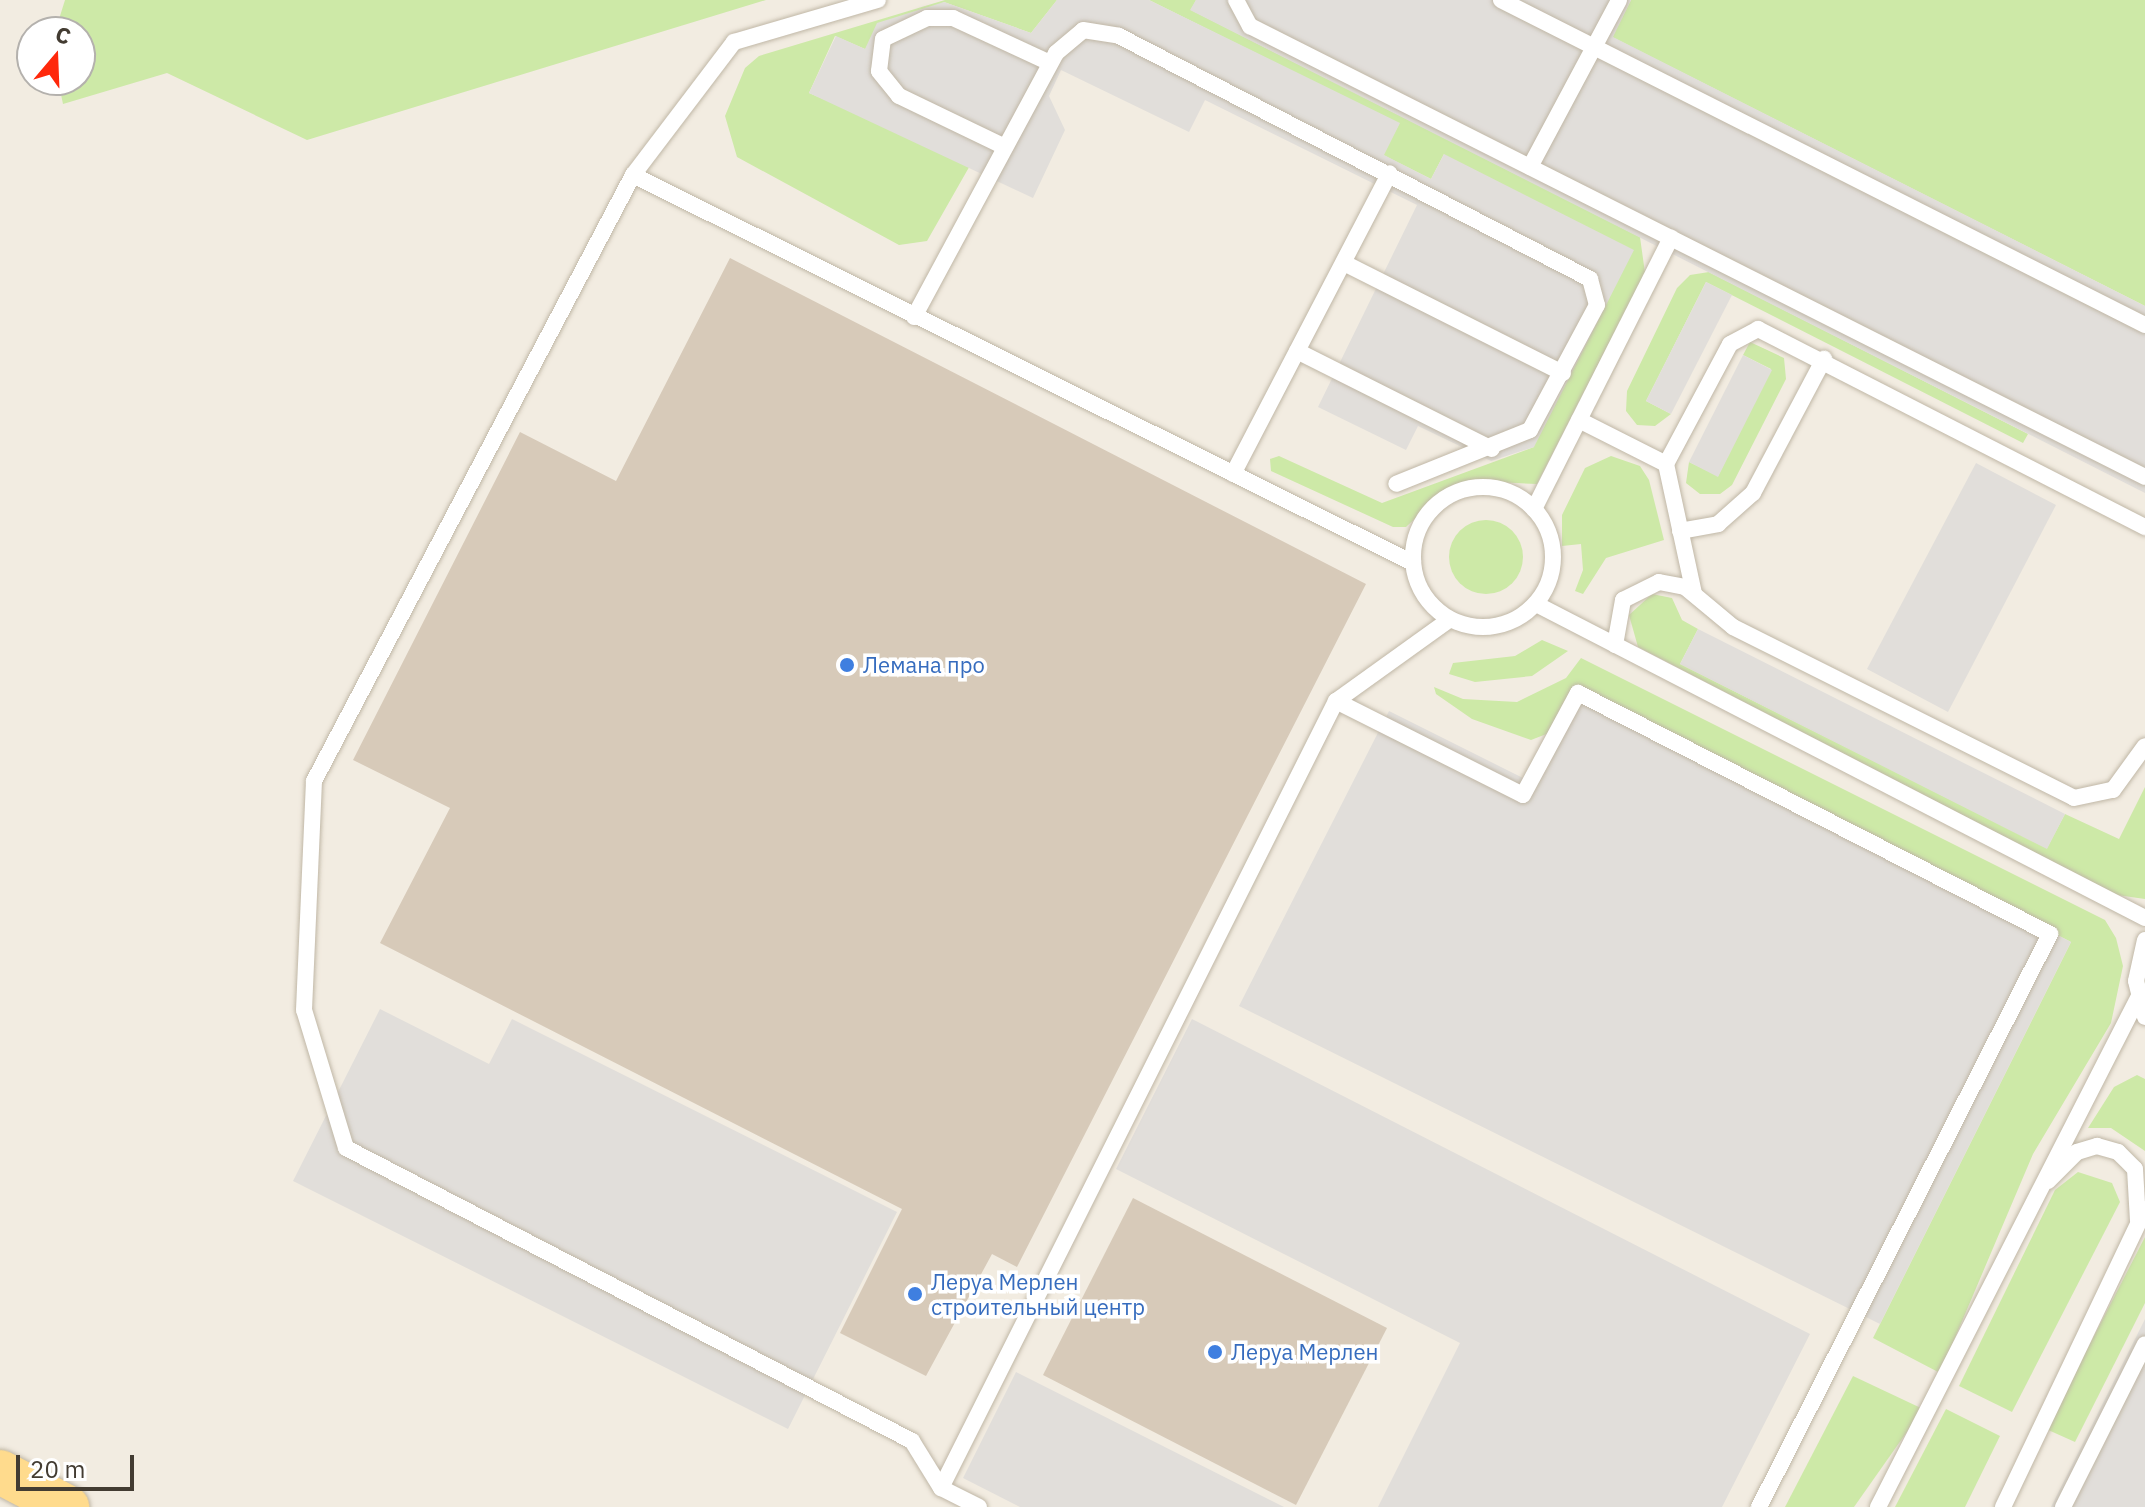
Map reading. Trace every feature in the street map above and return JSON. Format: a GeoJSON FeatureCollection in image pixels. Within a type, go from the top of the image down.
{"type":"FeatureCollection","features":[{"type":"Feature","properties":{"kind":"main road"},"geometry":{"type":"LineString","coordinates":[[0,1472],[67,1507]]}},
{"type":"Feature","properties":{"kind":"lane"},"geometry":{"type":"LineString","coordinates":[[878,0],[734,42],[633,175],[314,781],[304,1010],[346,1148],[912,1441],[941,1488],[979,1507]]}},
{"type":"Feature","properties":{"kind":"lane"},"geometry":{"type":"LineString","coordinates":[[1236,0],[1250,26],[2145,477]]}},
{"type":"Feature","properties":{"kind":"lane"},"geometry":{"type":"LineString","coordinates":[[1501,0],[2145,325]]}},
{"type":"Feature","properties":{"kind":"lane"},"geometry":{"type":"LineString","coordinates":[[1530,167],[1619,0]]}},
{"type":"Feature","properties":{"kind":"lane"},"geometry":{"type":"LineString","coordinates":[[1005,147],[899,96],[879,71],[883,39],[927,18],[953,18],[1050,63]]}},
{"type":"Feature","properties":{"kind":"lane"},"geometry":{"type":"LineString","coordinates":[[914,317],[1050,63],[1067,37],[1100,30],[1390,173],[1590,279],[1597,305],[1530,430],[1492,449],[1396,484]]}},
{"type":"Feature","properties":{"kind":"lane"},"geometry":{"type":"LineString","coordinates":[[1233,474],[1390,173]]}},
{"type":"Feature","properties":{"kind":"lane"},"geometry":{"type":"LineString","coordinates":[[633,175],[1413,563]]}},
{"type":"Feature","properties":{"kind":"lane"},"geometry":{"type":"LineString","coordinates":[[1534,509],[1671,238]]}},
{"type":"Feature","properties":{"kind":"lane"},"geometry":{"type":"LineString","coordinates":[[1344,263],[1563,373]]}},
{"type":"Feature","properties":{"kind":"lane"},"geometry":{"type":"LineString","coordinates":[[1694,593],[1666,464],[1742,332],[1776,334],[2145,527]]}},
{"type":"Feature","properties":{"kind":"lane"},"geometry":{"type":"LineString","coordinates":[[1297,351],[1492,449]]}},
{"type":"Feature","properties":{"kind":"lane"},"geometry":{"type":"LineString","coordinates":[[1680,531],[1718,524],[1753,493],[1824,359]]}},
{"type":"Feature","properties":{"kind":"lane"},"geometry":{"type":"LineString","coordinates":[[1579,420],[1666,464]]}},
{"type":"Feature","properties":{"kind":"lane"},"geometry":{"type":"LineString","coordinates":[[1506,490],[1534,509],[1552,539],[1554,562],[1536,604],[1496,627],[1450,619],[1431,605],[1413,563],[1424,518],[1460,491],[1506,490]]}},
{"type":"Feature","properties":{"kind":"lane"},"geometry":{"type":"LineString","coordinates":[[1615,645],[1614,620],[1638,587],[1659,582],[1694,593],[1733,627],[2074,798],[2113,790],[2145,746]]}},
{"type":"Feature","properties":{"kind":"lane"},"geometry":{"type":"LineString","coordinates":[[1536,604],[2145,918]]}},
{"type":"Feature","properties":{"kind":"lane"},"geometry":{"type":"LineString","coordinates":[[941,1488],[1336,701],[1450,619]]}},
{"type":"Feature","properties":{"kind":"lane"},"geometry":{"type":"LineString","coordinates":[[1336,701],[1523,795],[1578,693],[2050,934],[1759,1507]]}},
{"type":"Feature","properties":{"kind":"lane"},"geometry":{"type":"LineString","coordinates":[[1878,1507],[2139,996],[2145,940]]}},
{"type":"Feature","properties":{"kind":"lane"},"geometry":{"type":"LineString","coordinates":[[2139,996],[2145,1017]]}},
{"type":"Feature","properties":{"kind":"lane"},"geometry":{"type":"LineString","coordinates":[[2003,1507],[2142,1216],[2135,1169],[2118,1152],[2097,1146],[2077,1152],[2037,1192]]}},
{"type":"Feature","properties":{"kind":"lane"},"geometry":{"type":"LineString","coordinates":[[2063,1507],[2145,1344]]}},
{"type":"Feature","properties":{"kind":"green space"},"geometry":{"type":"Polygon","coordinates":[[[65,0],[766,0],[307,140],[167,73],[96,94],[96,16],[60,16],[65,0]]]}},
{"type":"Feature","properties":{"kind":"green space"},"geometry":{"type":"Polygon","coordinates":[[[945,0],[1057,0],[1031,33],[944,2],[865,49],[835,36],[809,93],[972,162],[927,241],[899,245],[737,157],[725,116],[745,68],[759,56],[945,0]]]}},
{"type":"Feature","properties":{"kind":"green space"},"geometry":{"type":"Polygon","coordinates":[[[1149,0],[1196,0],[1191,10],[1640,237],[1645,273],[1537,484],[1473,481],[1439,496],[1406,527],[1393,527],[1271,471],[1270,459],[1279,456],[1382,503],[1534,447],[1444,154],[1431,179],[1383,155],[1399,124],[1149,0]]]}},
{"type":"Feature","properties":{"kind":"green space"},"geometry":{"type":"Polygon","coordinates":[[[1631,0],[2145,0],[2145,306],[1612,37],[1631,0]]]}},
{"type":"Feature","properties":{"kind":"green space"},"geometry":{"type":"Polygon","coordinates":[[[61,96],[90,96],[63,104],[61,96]]]}},
{"type":"Feature","properties":{"kind":"green space"},"geometry":{"type":"Polygon","coordinates":[[[1709,272],[2028,434],[2023,443],[1706,282],[1646,401],[1671,414],[1655,426],[1637,425],[1626,411],[1627,391],[1677,288],[1690,275],[1709,272]]]}},
{"type":"Feature","properties":{"kind":"green space"},"geometry":{"type":"Polygon","coordinates":[[[1750,342],[1784,358],[1786,379],[1732,485],[1720,494],[1700,494],[1686,483],[1689,462],[1718,476],[1771,369],[1743,355],[1750,342]]]}},
{"type":"Feature","properties":{"kind":"green space"},"geometry":{"type":"Polygon","coordinates":[[[1611,456],[1640,466],[1649,480],[1664,540],[1606,558],[1583,594],[1575,591],[1583,570],[1581,544],[1562,546],[1562,515],[1585,468],[1611,456]]]}},
{"type":"Feature","properties":{"kind":"green space"},"geometry":{"type":"Polygon","coordinates":[[[1479,520],[1493,520],[1507,526],[1517,536],[1523,557],[1517,578],[1507,588],[1493,594],[1479,594],[1465,588],[1455,578],[1449,564],[1449,550],[1455,536],[1465,526],[1479,520]]]}},
{"type":"Feature","properties":{"kind":"green space"},"geometry":{"type":"Polygon","coordinates":[[[1652,594],[1672,598],[1682,620],[1698,629],[1680,664],[2047,848],[2065,814],[2119,839],[2145,787],[2145,899],[2117,895],[1638,647],[1629,615],[1652,594]]]}},
{"type":"Feature","properties":{"kind":"green space"},"geometry":{"type":"Polygon","coordinates":[[[1542,640],[1568,651],[1532,676],[1475,682],[1449,674],[1453,663],[1515,656],[1542,640]]]}},
{"type":"Feature","properties":{"kind":"green space"},"geometry":{"type":"Polygon","coordinates":[[[1581,658],[2105,920],[2116,938],[2123,966],[2111,1023],[2033,1154],[1940,1373],[1873,1338],[2071,942],[1573,686],[1549,733],[1531,740],[1472,719],[1436,694],[1434,687],[1463,699],[1517,702],[1566,678],[1581,658]]]}},
{"type":"Feature","properties":{"kind":"green space"},"geometry":{"type":"Polygon","coordinates":[[[2137,1075],[2145,1079],[2145,1151],[2111,1128],[2088,1128],[2114,1087],[2137,1075]]]}},
{"type":"Feature","properties":{"kind":"green space"},"geometry":{"type":"Polygon","coordinates":[[[2078,1172],[2112,1183],[2120,1202],[2012,1412],[1959,1386],[2055,1190],[2078,1172]]]}},
{"type":"Feature","properties":{"kind":"green space"},"geometry":{"type":"Polygon","coordinates":[[[2145,1237],[2145,1303],[2075,1442],[2046,1429],[2145,1237]]]}},
{"type":"Feature","properties":{"kind":"green space"},"geometry":{"type":"Polygon","coordinates":[[[1853,1376],[1923,1409],[1854,1507],[1785,1507],[1853,1376]]]}},
{"type":"Feature","properties":{"kind":"green space"},"geometry":{"type":"Polygon","coordinates":[[[1946,1409],[2000,1436],[1965,1507],[1895,1507],[1946,1409]]]}},
{"type":"Feature","properties":{"kind":"shaded area"},"geometry":{"type":"Polygon","coordinates":[[[1057,0],[1149,0],[1400,123],[1384,155],[1431,179],[1444,154],[1634,250],[1534,447],[1491,461],[1418,426],[1406,450],[1318,407],[1417,205],[1205,100],[1189,132],[1061,70],[1049,96],[1065,130],[1033,198],[809,93],[836,36],[865,49],[877,23],[944,2],[1031,33],[1057,0]]]}},
{"type":"Feature","properties":{"kind":"shaded area"},"geometry":{"type":"Polygon","coordinates":[[[1196,0],[1631,0],[1613,37],[2145,306],[2145,493],[1190,10],[1196,0]]]}},
{"type":"Feature","properties":{"kind":"shaded area"},"geometry":{"type":"Polygon","coordinates":[[[1706,282],[1732,295],[1671,414],[1646,401],[1706,282]]]}},
{"type":"Feature","properties":{"kind":"shaded area"},"geometry":{"type":"Polygon","coordinates":[[[1743,355],[1772,370],[1718,477],[1689,462],[1743,355]]]}},
{"type":"Feature","properties":{"kind":"shaded area"},"geometry":{"type":"Polygon","coordinates":[[[1976,463],[2056,505],[1948,712],[1867,669],[1976,463]]]}},
{"type":"Feature","properties":{"kind":"shaded area"},"geometry":{"type":"Polygon","coordinates":[[[1698,629],[2065,814],[2047,849],[1680,664],[1698,629]]]}},
{"type":"Feature","properties":{"kind":"shaded area"},"geometry":{"type":"Polygon","coordinates":[[[1574,686],[2071,942],[1880,1324],[1239,1006],[1389,711],[1525,779],[1574,686]]]}},
{"type":"Feature","properties":{"kind":"shaded area"},"geometry":{"type":"Polygon","coordinates":[[[380,1009],[489,1064],[512,1019],[897,1212],[788,1429],[293,1181],[380,1009]]]}},
{"type":"Feature","properties":{"kind":"shaded area"},"geometry":{"type":"Polygon","coordinates":[[[1192,1019],[1810,1334],[1722,1507],[1378,1507],[1460,1343],[1116,1169],[1192,1019]]]}},
{"type":"Feature","properties":{"kind":"shaded area"},"geometry":{"type":"Polygon","coordinates":[[[2145,1319],[2145,1507],[2051,1507],[2145,1319]]]}},
{"type":"Feature","properties":{"kind":"shaded area"},"geometry":{"type":"Polygon","coordinates":[[[1016,1372],[1284,1507],[1020,1507],[963,1478],[1016,1372]]]}},
{"type":"Feature","properties":{"kind":"building","name":"Лемана про"},"geometry":{"type":"Polygon","coordinates":[[[730,258],[1366,584],[1017,1267],[992,1254],[926,1376],[840,1333],[902,1209],[380,943],[450,808],[353,760],[520,432],[616,481],[730,258]]]}},
{"type":"Feature","properties":{"kind":"building","name":"Леруа Мерлен"},"geometry":{"type":"Polygon","coordinates":[[[1133,1198],[1387,1328],[1296,1505],[1043,1375],[1133,1198]]]}},
{"type":"Feature","properties":{"kind":"place","name":"Лемана про"},"geometry":{"type":"Point","coordinates":[847,665]}},
{"type":"Feature","properties":{"kind":"place","name":"Леруа Мерлен строительный центр"},"geometry":{"type":"Point","coordinates":[915,1294]}},
{"type":"Feature","properties":{"kind":"place","name":"Леруа Мерлен"},"geometry":{"type":"Point","coordinates":[1215,1352]}}]}
